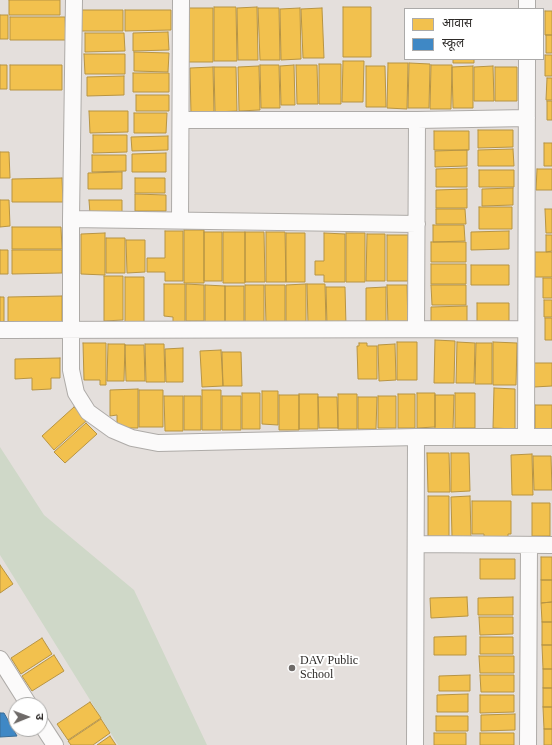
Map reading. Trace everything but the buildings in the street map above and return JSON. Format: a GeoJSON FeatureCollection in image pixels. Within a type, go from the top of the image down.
{"type":"FeatureCollection","features":[{"type":"Feature","properties":{"kind":"street"},"geometry":{"type":"LineString","coordinates":[[74,0],[71,219],[71,370],[76,393],[88,412],[113,430],[132,438],[158,443],[416,437],[552,436]]}},
{"type":"Feature","properties":{"kind":"street"},"geometry":{"type":"LineString","coordinates":[[180,220],[181,0]]}},
{"type":"Feature","properties":{"kind":"street"},"geometry":{"type":"LineString","coordinates":[[526,436],[527,60]]}},
{"type":"Feature","properties":{"kind":"street"},"geometry":{"type":"LineString","coordinates":[[181,120],[417,120],[527,118]]}},
{"type":"Feature","properties":{"kind":"street"},"geometry":{"type":"LineString","coordinates":[[416,329],[417,120]]}},
{"type":"Feature","properties":{"kind":"street"},"geometry":{"type":"LineString","coordinates":[[71,219],[417,224]]}},
{"type":"Feature","properties":{"kind":"street"},"geometry":{"type":"LineString","coordinates":[[0,330],[526,329]]}},
{"type":"Feature","properties":{"kind":"street"},"geometry":{"type":"LineString","coordinates":[[415,745],[416,437]]}},
{"type":"Feature","properties":{"kind":"street"},"geometry":{"type":"LineString","coordinates":[[416,544],[552,545]]}},
{"type":"Feature","properties":{"kind":"street"},"geometry":{"type":"LineString","coordinates":[[528,745],[529,545]]}},
{"type":"Feature","properties":{"kind":"street"},"geometry":{"type":"LineString","coordinates":[[0,659],[24,697]]}},
{"type":"Feature","properties":{"kind":"street"},"geometry":{"type":"LineString","coordinates":[[48,734],[55,745]]}},
{"type":"Feature","properties":{"kind":"green space"},"geometry":{"type":"Polygon","coordinates":[[[0,447],[44,515],[134,590],[207,745],[118,745],[0,555],[0,447]]]}},
{"type":"Feature","properties":{"kind":"place","name":"DAV Public School"},"geometry":{"type":"Point","coordinates":[292,668]}}]}
